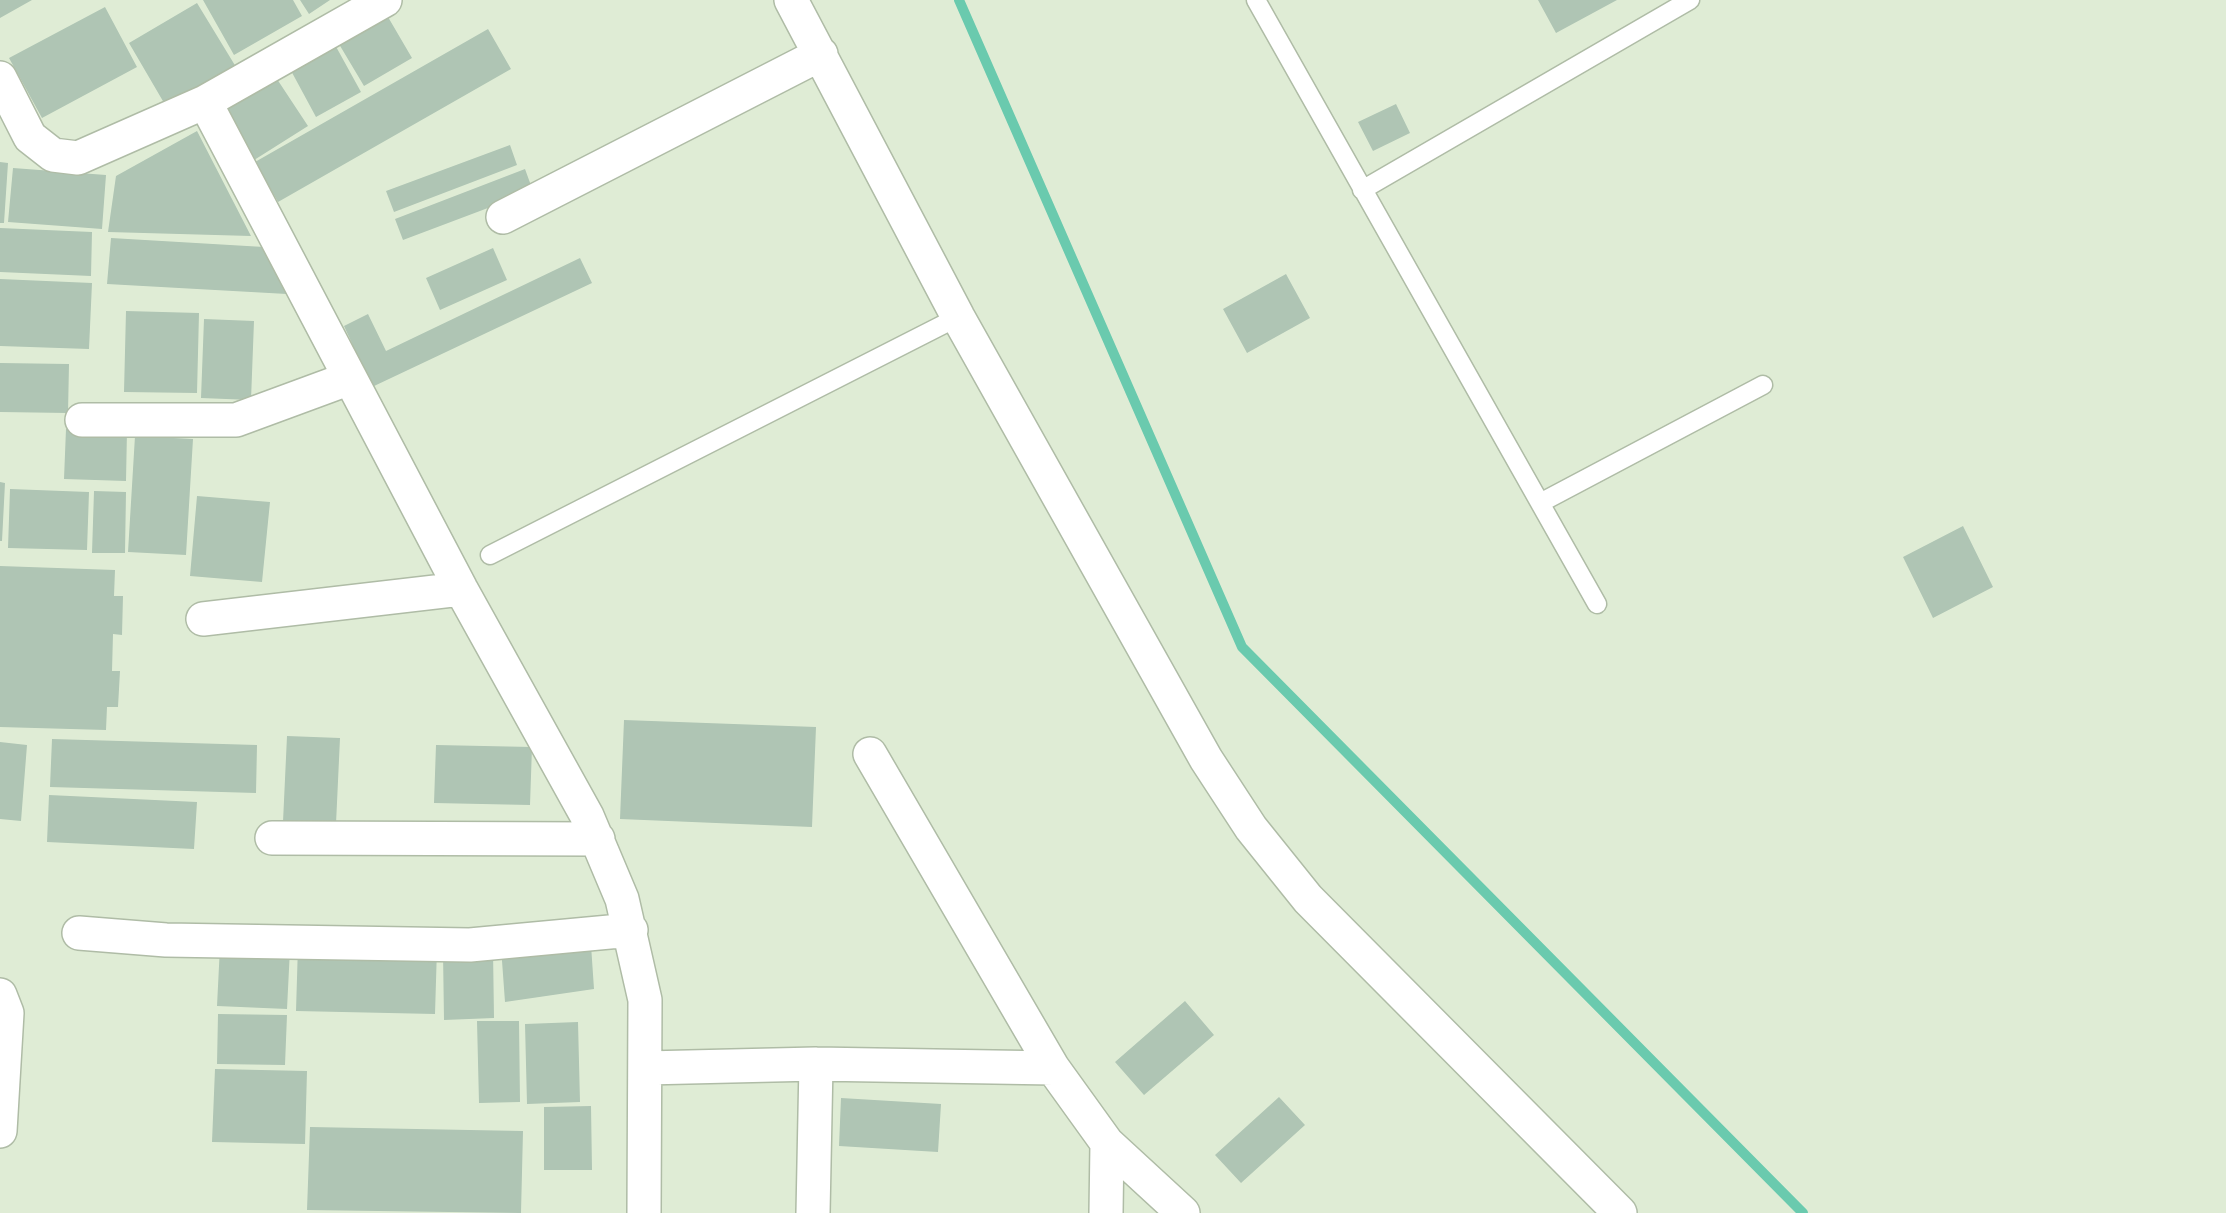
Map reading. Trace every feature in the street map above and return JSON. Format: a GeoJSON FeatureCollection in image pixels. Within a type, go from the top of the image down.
{"type":"FeatureCollection","features":[{"type":"Feature","properties":{"kind":"street"},"geometry":{"type":"LineString","coordinates":[[0,78],[30,137],[53,155],[78,158],[205,102],[385,0]]}},
{"type":"Feature","properties":{"kind":"street"},"geometry":{"type":"LineString","coordinates":[[791,0],[958,317],[1206,759],[1251,828],[1308,899],[1620,1213]]}},
{"type":"Feature","properties":{"kind":"street"},"geometry":{"type":"LineString","coordinates":[[503,217],[821,54]]}},
{"type":"Feature","properties":{"kind":"street"},"geometry":{"type":"LineString","coordinates":[[205,102],[461,589],[598,838],[622,899],[631,930],[645,1000],[644,1213]]}},
{"type":"Feature","properties":{"kind":"street"},"geometry":{"type":"LineString","coordinates":[[82,420],[236,420],[350,378]]}},
{"type":"Feature","properties":{"kind":"street"},"geometry":{"type":"LineString","coordinates":[[203,619],[461,589]]}},
{"type":"Feature","properties":{"kind":"street"},"geometry":{"type":"LineString","coordinates":[[870,754],[1053,1068],[1107,1143],[1183,1213]]}},
{"type":"Feature","properties":{"kind":"street"},"geometry":{"type":"LineString","coordinates":[[272,838],[598,838]]}},
{"type":"Feature","properties":{"kind":"street"},"geometry":{"type":"LineString","coordinates":[[79,933],[166,940],[470,945],[631,930]]}},
{"type":"Feature","properties":{"kind":"street"},"geometry":{"type":"LineString","coordinates":[[0,995],[7,1013],[0,1131]]}},
{"type":"Feature","properties":{"kind":"street"},"geometry":{"type":"LineString","coordinates":[[646,1068],[816,1064],[1053,1068]]}},
{"type":"Feature","properties":{"kind":"street"},"geometry":{"type":"LineString","coordinates":[[813,1213],[816,1064]]}},
{"type":"Feature","properties":{"kind":"street"},"geometry":{"type":"LineString","coordinates":[[1106,1213],[1107,1143]]}},
{"type":"Feature","properties":{"kind":"lane"},"geometry":{"type":"LineString","coordinates":[[1256,0],[1597,604]]}},
{"type":"Feature","properties":{"kind":"lane"},"geometry":{"type":"LineString","coordinates":[[1362,189],[1690,0]]}},
{"type":"Feature","properties":{"kind":"lane"},"geometry":{"type":"LineString","coordinates":[[490,555],[958,317]]}},
{"type":"Feature","properties":{"kind":"lane"},"geometry":{"type":"LineString","coordinates":[[1540,503],[1762,385]]}},
{"type":"Feature","properties":{"kind":"building"},"geometry":{"type":"Polygon","coordinates":[[[0,0],[32,0],[0,18],[0,0]]]}},
{"type":"Feature","properties":{"kind":"building"},"geometry":{"type":"Polygon","coordinates":[[[203,0],[293,0],[302,16],[234,55],[203,0]]]}},
{"type":"Feature","properties":{"kind":"building"},"geometry":{"type":"Polygon","coordinates":[[[300,0],[330,0],[309,14],[300,0]]]}},
{"type":"Feature","properties":{"kind":"building"},"geometry":{"type":"Polygon","coordinates":[[[1538,0],[1617,0],[1556,33],[1538,0]]]}},
{"type":"Feature","properties":{"kind":"building"},"geometry":{"type":"Polygon","coordinates":[[[197,3],[236,67],[167,108],[129,43],[197,3]]]}},
{"type":"Feature","properties":{"kind":"building"},"geometry":{"type":"Polygon","coordinates":[[[381,5],[412,58],[364,86],[333,34],[381,5]]]}},
{"type":"Feature","properties":{"kind":"building"},"geometry":{"type":"Polygon","coordinates":[[[105,7],[137,67],[42,118],[9,58],[105,7]]]}},
{"type":"Feature","properties":{"kind":"building"},"geometry":{"type":"Polygon","coordinates":[[[488,29],[511,69],[278,202],[255,162],[488,29]]]}},
{"type":"Feature","properties":{"kind":"building"},"geometry":{"type":"Polygon","coordinates":[[[334,43],[361,92],[316,117],[289,67],[334,43]]]}},
{"type":"Feature","properties":{"kind":"building"},"geometry":{"type":"Polygon","coordinates":[[[275,76],[308,126],[251,162],[218,111],[275,76]]]}},
{"type":"Feature","properties":{"kind":"building"},"geometry":{"type":"Polygon","coordinates":[[[1396,104],[1410,133],[1373,151],[1358,122],[1396,104]]]}},
{"type":"Feature","properties":{"kind":"building"},"geometry":{"type":"Polygon","coordinates":[[[197,131],[251,236],[108,232],[116,176],[197,131]]]}},
{"type":"Feature","properties":{"kind":"building"},"geometry":{"type":"Polygon","coordinates":[[[510,145],[517,165],[394,212],[386,191],[510,145]]]}},
{"type":"Feature","properties":{"kind":"building"},"geometry":{"type":"Polygon","coordinates":[[[0,162],[8,163],[4,223],[0,223],[0,162]]]}},
{"type":"Feature","properties":{"kind":"building"},"geometry":{"type":"Polygon","coordinates":[[[13,168],[106,175],[102,229],[8,222],[13,168]]]}},
{"type":"Feature","properties":{"kind":"building"},"geometry":{"type":"Polygon","coordinates":[[[525,169],[533,191],[403,240],[395,219],[525,169]]]}},
{"type":"Feature","properties":{"kind":"building"},"geometry":{"type":"Polygon","coordinates":[[[0,228],[92,232],[91,276],[0,272],[0,228]]]}},
{"type":"Feature","properties":{"kind":"building"},"geometry":{"type":"Polygon","coordinates":[[[111,238],[264,247],[287,294],[107,284],[111,238]]]}},
{"type":"Feature","properties":{"kind":"building"},"geometry":{"type":"Polygon","coordinates":[[[493,248],[507,280],[440,310],[426,278],[493,248]]]}},
{"type":"Feature","properties":{"kind":"building"},"geometry":{"type":"Polygon","coordinates":[[[580,258],[592,283],[372,387],[344,326],[368,314],[386,351],[580,258]]]}},
{"type":"Feature","properties":{"kind":"building"},"geometry":{"type":"Polygon","coordinates":[[[1286,274],[1310,318],[1247,353],[1223,309],[1286,274]]]}},
{"type":"Feature","properties":{"kind":"building"},"geometry":{"type":"Polygon","coordinates":[[[0,279],[92,283],[89,349],[0,346],[0,279]]]}},
{"type":"Feature","properties":{"kind":"building"},"geometry":{"type":"Polygon","coordinates":[[[126,311],[199,313],[197,393],[124,392],[126,311]]]}},
{"type":"Feature","properties":{"kind":"building"},"geometry":{"type":"Polygon","coordinates":[[[204,319],[254,321],[251,400],[201,398],[204,319]]]}},
{"type":"Feature","properties":{"kind":"building"},"geometry":{"type":"Polygon","coordinates":[[[0,363],[69,364],[68,413],[0,412],[0,363]]]}},
{"type":"Feature","properties":{"kind":"building"},"geometry":{"type":"Polygon","coordinates":[[[66,429],[127,430],[126,481],[64,479],[66,429]]]}},
{"type":"Feature","properties":{"kind":"building"},"geometry":{"type":"Polygon","coordinates":[[[135,436],[193,439],[186,555],[128,552],[135,436]]]}},
{"type":"Feature","properties":{"kind":"building"},"geometry":{"type":"Polygon","coordinates":[[[0,482],[5,483],[2,541],[0,541],[0,482]]]}},
{"type":"Feature","properties":{"kind":"building"},"geometry":{"type":"Polygon","coordinates":[[[10,489],[89,492],[87,550],[8,548],[10,489]]]}},
{"type":"Feature","properties":{"kind":"building"},"geometry":{"type":"Polygon","coordinates":[[[94,491],[126,492],[125,553],[92,553],[94,491]]]}},
{"type":"Feature","properties":{"kind":"building"},"geometry":{"type":"Polygon","coordinates":[[[197,496],[270,502],[262,582],[190,576],[197,496]]]}},
{"type":"Feature","properties":{"kind":"building"},"geometry":{"type":"Polygon","coordinates":[[[1963,526],[1993,587],[1933,618],[1903,557],[1963,526]]]}},
{"type":"Feature","properties":{"kind":"building"},"geometry":{"type":"Polygon","coordinates":[[[0,566],[115,570],[114,596],[123,596],[122,635],[113,634],[112,671],[120,671],[118,707],[107,707],[106,730],[0,727],[0,566]]]}},
{"type":"Feature","properties":{"kind":"building"},"geometry":{"type":"Polygon","coordinates":[[[624,720],[816,727],[812,827],[620,819],[624,720]]]}},
{"type":"Feature","properties":{"kind":"building"},"geometry":{"type":"Polygon","coordinates":[[[287,736],[340,738],[336,824],[283,822],[287,736]]]}},
{"type":"Feature","properties":{"kind":"building"},"geometry":{"type":"Polygon","coordinates":[[[52,739],[257,745],[256,793],[50,787],[52,739]]]}},
{"type":"Feature","properties":{"kind":"building"},"geometry":{"type":"Polygon","coordinates":[[[0,742],[27,745],[21,821],[0,819],[0,742]]]}},
{"type":"Feature","properties":{"kind":"building"},"geometry":{"type":"Polygon","coordinates":[[[436,745],[532,747],[530,805],[434,803],[436,745]]]}},
{"type":"Feature","properties":{"kind":"building"},"geometry":{"type":"Polygon","coordinates":[[[49,795],[197,802],[194,849],[47,842],[49,795]]]}},
{"type":"Feature","properties":{"kind":"building"},"geometry":{"type":"Polygon","coordinates":[[[298,945],[437,948],[435,1014],[296,1011],[298,945]]]}},
{"type":"Feature","properties":{"kind":"building"},"geometry":{"type":"Polygon","coordinates":[[[591,945],[594,989],[505,1002],[501,947],[591,945]]]}},
{"type":"Feature","properties":{"kind":"building"},"geometry":{"type":"Polygon","coordinates":[[[220,946],[290,949],[287,1009],[217,1006],[220,946]]]}},
{"type":"Feature","properties":{"kind":"building"},"geometry":{"type":"Polygon","coordinates":[[[493,950],[494,1018],[444,1020],[443,952],[493,950]]]}},
{"type":"Feature","properties":{"kind":"building"},"geometry":{"type":"Polygon","coordinates":[[[1185,1001],[1214,1035],[1144,1095],[1115,1062],[1185,1001]]]}},
{"type":"Feature","properties":{"kind":"building"},"geometry":{"type":"Polygon","coordinates":[[[218,1014],[287,1015],[285,1065],[217,1064],[218,1014]]]}},
{"type":"Feature","properties":{"kind":"building"},"geometry":{"type":"Polygon","coordinates":[[[477,1021],[519,1021],[520,1102],[479,1103],[477,1021]]]}},
{"type":"Feature","properties":{"kind":"building"},"geometry":{"type":"Polygon","coordinates":[[[578,1022],[580,1102],[527,1104],[525,1024],[578,1022]]]}},
{"type":"Feature","properties":{"kind":"building"},"geometry":{"type":"Polygon","coordinates":[[[215,1069],[307,1071],[305,1144],[212,1142],[215,1069]]]}},
{"type":"Feature","properties":{"kind":"building"},"geometry":{"type":"Polygon","coordinates":[[[1279,1097],[1305,1125],[1241,1183],[1215,1155],[1279,1097]]]}},
{"type":"Feature","properties":{"kind":"building"},"geometry":{"type":"Polygon","coordinates":[[[841,1098],[941,1104],[938,1152],[839,1146],[841,1098]]]}},
{"type":"Feature","properties":{"kind":"building"},"geometry":{"type":"Polygon","coordinates":[[[591,1106],[592,1170],[544,1170],[544,1107],[591,1106]]]}},
{"type":"Feature","properties":{"kind":"building"},"geometry":{"type":"Polygon","coordinates":[[[310,1127],[523,1131],[521,1213],[307,1210],[310,1127]]]}},
{"type":"Feature","properties":{"kind":"waterway"},"geometry":{"type":"LineString","coordinates":[[959,0],[1242,647],[1803,1213]]}}]}
